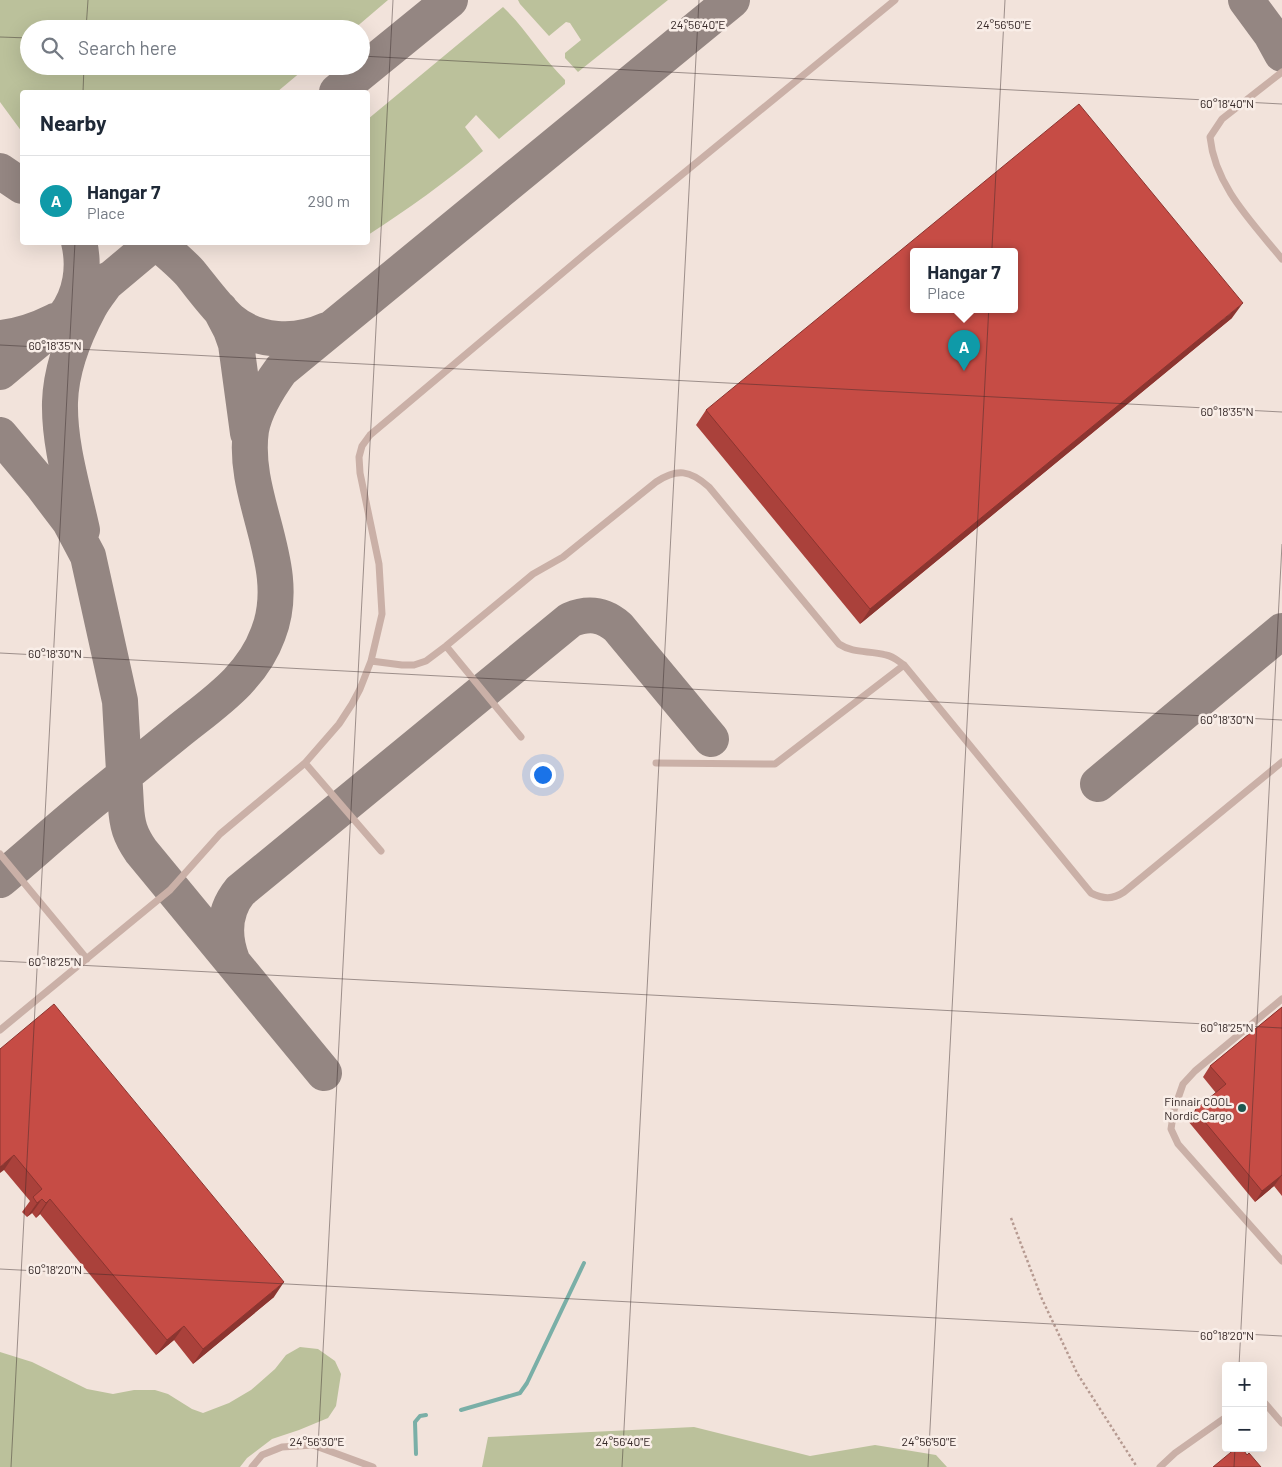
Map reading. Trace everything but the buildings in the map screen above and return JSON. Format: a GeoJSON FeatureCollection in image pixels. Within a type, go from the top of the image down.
{"type":"FeatureCollection","features":[{"type":"Feature","properties":{"kind":"lane"},"geometry":{"type":"LineString","coordinates":[[0,1030],[170,890],[220,834],[305,763],[340,724],[360,689],[371,661],[382,614],[378,564],[360,473],[359,457],[362,446],[370,435],[577,260],[895,0]]}},
{"type":"Feature","properties":{"kind":"lane"},"geometry":{"type":"LineString","coordinates":[[1282,72],[1222,119],[1210,137],[1215,161],[1228,190],[1282,259]]}},
{"type":"Feature","properties":{"kind":"lane"},"geometry":{"type":"LineString","coordinates":[[371,661],[402,666],[426,661],[533,574],[563,557],[656,482],[667,475],[677,472],[698,477],[709,487],[838,644],[847,650],[887,655],[904,665],[1091,892],[1100,897],[1110,899],[1124,892],[1282,762]]}},
{"type":"Feature","properties":{"kind":"lane"},"geometry":{"type":"LineString","coordinates":[[446,646],[522,737]]}},
{"type":"Feature","properties":{"kind":"lane"},"geometry":{"type":"LineString","coordinates":[[656,764],[775,764],[904,665]]}},
{"type":"Feature","properties":{"kind":"lane"},"geometry":{"type":"LineString","coordinates":[[305,763],[382,851]]}},
{"type":"Feature","properties":{"kind":"lane"},"geometry":{"type":"LineString","coordinates":[[0,854],[87,959]]}},
{"type":"Feature","properties":{"kind":"lane"},"geometry":{"type":"LineString","coordinates":[[1282,999],[1195,1071],[1183,1084],[1174,1110],[1171,1129],[1178,1144],[1282,1260]]}},
{"type":"Feature","properties":{"kind":"lane"},"geometry":{"type":"LineString","coordinates":[[1267,1406],[1282,1423]]}},
{"type":"Feature","properties":{"kind":"lane"},"geometry":{"type":"LineString","coordinates":[[1160,1467],[1175,1453],[1222,1420]]}},
{"type":"Feature","properties":{"kind":"lane"},"geometry":{"type":"LineString","coordinates":[[252,1467],[262,1456],[282,1447],[313,1445],[373,1467]]}},
{"type":"Feature","properties":{"kind":"path"},"geometry":{"type":"LineString","coordinates":[[1011,1218],[1042,1299],[1077,1373],[1137,1467]]}},
{"type":"Feature","properties":{"kind":"green space"},"geometry":{"type":"Polygon","coordinates":[[[0,0],[388,0],[365,20],[20,20],[20,75],[297,75],[279,90],[20,90],[20,129],[0,102],[0,0]]]}},
{"type":"Feature","properties":{"kind":"green space"},"geometry":{"type":"Polygon","coordinates":[[[518,0],[668,0],[578,72],[565,58],[565,53],[581,40],[570,23],[566,22],[549,36],[518,0]]]}},
{"type":"Feature","properties":{"kind":"green space"},"geometry":{"type":"Polygon","coordinates":[[[503,7],[565,80],[565,84],[499,139],[476,115],[465,127],[483,151],[427,195],[370,234],[370,117],[503,7]]]}},
{"type":"Feature","properties":{"kind":"green space"},"geometry":{"type":"Polygon","coordinates":[[[300,1347],[318,1349],[335,1361],[341,1374],[336,1406],[328,1418],[272,1439],[247,1458],[240,1467],[0,1467],[0,1352],[32,1362],[87,1389],[113,1394],[134,1390],[155,1390],[168,1394],[192,1409],[203,1413],[229,1403],[251,1390],[275,1369],[286,1355],[300,1347]]]}},
{"type":"Feature","properties":{"kind":"green space"},"geometry":{"type":"Polygon","coordinates":[[[694,1427],[810,1456],[875,1445],[936,1455],[947,1467],[482,1467],[488,1437],[694,1427]]]}},
{"type":"Feature","properties":{"kind":"waterway"},"geometry":{"type":"LineString","coordinates":[[461,1410],[520,1393],[527,1383],[584,1263]]}},
{"type":"Feature","properties":{"kind":"waterway"},"geometry":{"type":"LineString","coordinates":[[416,1454],[415,1422],[420,1416],[426,1415]]}},
{"type":"Feature","properties":{"kind":"taxiway"},"geometry":{"type":"LineString","coordinates":[[370,65],[450,0]]}},
{"type":"Feature","properties":{"kind":"taxiway"},"geometry":{"type":"LineString","coordinates":[[0,880],[83,809],[219,699],[242,676],[261,650],[275,609],[275,583],[272,558],[253,481],[250,456],[251,430],[259,406],[281,370],[732,0]]}},
{"type":"Feature","properties":{"kind":"taxiway"},"geometry":{"type":"LineString","coordinates":[[1246,0],[1271,34],[1282,54]]}},
{"type":"Feature","properties":{"kind":"taxiway"},"geometry":{"type":"LineString","coordinates":[[339,90],[358,75]]}},
{"type":"Feature","properties":{"kind":"taxiway"},"geometry":{"type":"LineString","coordinates":[[0,171],[20,185]]}},
{"type":"Feature","properties":{"kind":"taxiway"},"geometry":{"type":"LineString","coordinates":[[0,338],[28,332],[64,317],[78,290],[82,261],[80,245]]}},
{"type":"Feature","properties":{"kind":"taxiway"},"geometry":{"type":"LineString","coordinates":[[0,372],[151,245]]}},
{"type":"Feature","properties":{"kind":"taxiway"},"geometry":{"type":"LineString","coordinates":[[160,245],[186,269],[219,309],[241,328],[264,337],[277,339],[303,338],[327,330]]}},
{"type":"Feature","properties":{"kind":"taxiway"},"geometry":{"type":"LineString","coordinates":[[82,530],[64,451],[60,418],[61,390],[69,354],[78,330],[91,304],[108,280]]}},
{"type":"Feature","properties":{"kind":"taxiway"},"geometry":{"type":"LineString","coordinates":[[220,309],[236,344],[248,433]]}},
{"type":"Feature","properties":{"kind":"taxiway"},"geometry":{"type":"LineString","coordinates":[[0,435],[70,522],[88,556],[120,701],[126,813],[134,840],[141,851],[324,1073]]}},
{"type":"Feature","properties":{"kind":"taxiway"},"geometry":{"type":"LineString","coordinates":[[232,960],[227,942],[226,924],[230,907],[240,891],[570,620],[590,615],[607,619],[618,627],[711,739]]}},
{"type":"Feature","properties":{"kind":"taxiway"},"geometry":{"type":"LineString","coordinates":[[1098,784],[1282,631]]}},
{"type":"Feature","properties":{"kind":"place","name":"Hangar 7"},"geometry":{"type":"Point","coordinates":[964,371]}},
{"type":"Feature","properties":{"kind":"place","name":"Finnair COOL Nordic Cargo"},"geometry":{"type":"Point","coordinates":[1242,1108]}}]}
